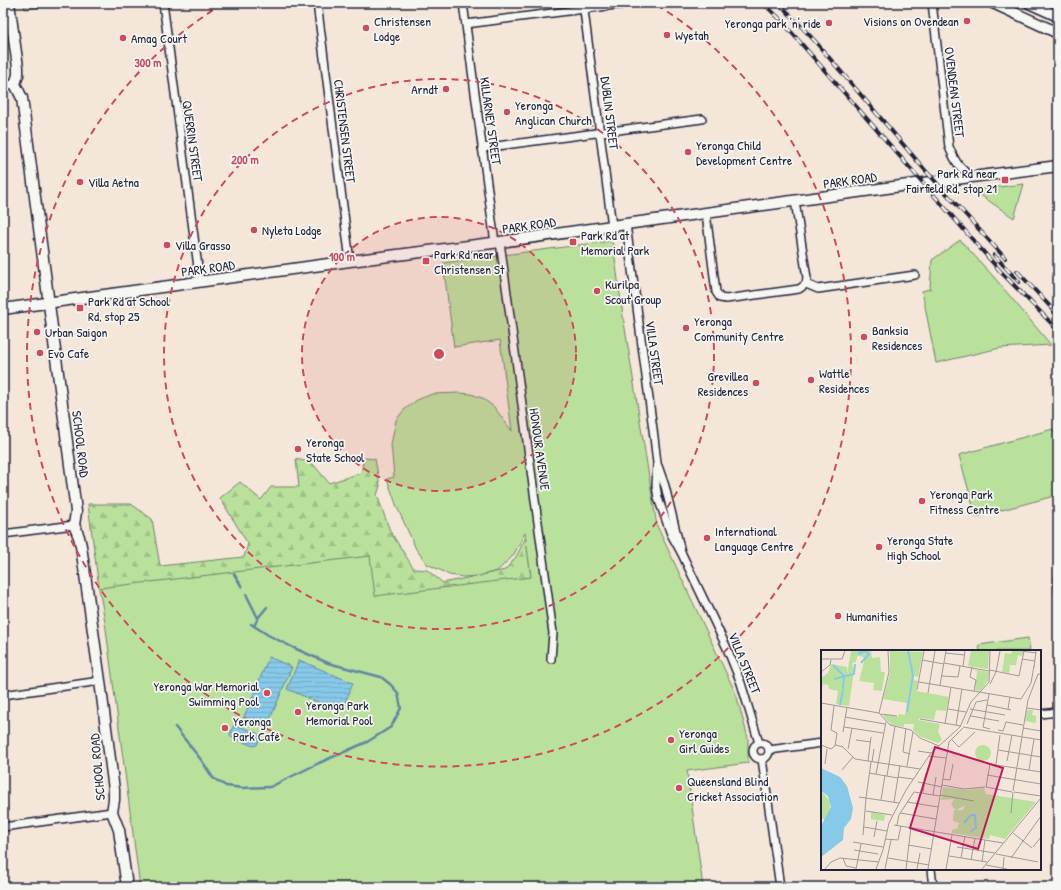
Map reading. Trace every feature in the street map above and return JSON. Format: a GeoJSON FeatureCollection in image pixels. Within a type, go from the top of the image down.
{"type":"FeatureCollection","features":[{"type":"Feature","properties":{"kind":"street","name":"QUERRIN STREET"},"geometry":{"type":"LineString","coordinates":[[163,3],[200,282]]}},
{"type":"Feature","properties":{"kind":"street","name":"CHRISTENSEN STREET"},"geometry":{"type":"LineString","coordinates":[[317,3],[350,261]]}},
{"type":"Feature","properties":{"kind":"street","name":"KILLARNEY STREET"},"geometry":{"type":"LineString","coordinates":[[464,3],[482,148],[498,242]]}},
{"type":"Feature","properties":{"kind":"street"},"geometry":{"type":"LineString","coordinates":[[466,24],[584,6],[632,3]]}},
{"type":"Feature","properties":{"kind":"street","name":"OVENDEAN STREET"},"geometry":{"type":"LineString","coordinates":[[932,3],[949,147],[960,168],[971,177]]}},
{"type":"Feature","properties":{"kind":"street"},"geometry":{"type":"LineString","coordinates":[[993,3],[1058,32]]}},
{"type":"Feature","properties":{"kind":"street"},"geometry":{"type":"LineString","coordinates":[[1029,3],[1058,16]]}},
{"type":"Feature","properties":{"kind":"street"},"geometry":{"type":"LineString","coordinates":[[3,86],[15,84],[18,75],[18,67],[7,6]]}},
{"type":"Feature","properties":{"kind":"street","name":"DUBLIN STREET"},"geometry":{"type":"LineString","coordinates":[[584,6],[612,226]]}},
{"type":"Feature","properties":{"kind":"street","name":"SCHOOL ROAD"},"geometry":{"type":"LineString","coordinates":[[15,84],[22,98],[75,503],[76,512],[74,525],[81,546],[114,790],[112,812],[119,830],[127,887]]}},
{"type":"Feature","properties":{"kind":"street"},"geometry":{"type":"LineString","coordinates":[[482,148],[702,119]]}},
{"type":"Feature","properties":{"kind":"street","name":"PARK ROAD"},"geometry":{"type":"LineString","coordinates":[[3,309],[1058,166]]}},
{"type":"Feature","properties":{"kind":"street"},"geometry":{"type":"LineString","coordinates":[[795,201],[806,272],[806,284]]}},
{"type":"Feature","properties":{"kind":"street"},"geometry":{"type":"LineString","coordinates":[[706,213],[716,292],[720,298],[726,299],[799,289],[806,284]]}},
{"type":"Feature","properties":{"kind":"street","name":"VILLA STREET"},"geometry":{"type":"LineString","coordinates":[[626,224],[657,463],[665,486],[681,552],[726,646],[746,696],[759,743]]}},
{"type":"Feature","properties":{"kind":"street","name":"HONOUR AVENUE"},"geometry":{"type":"LineString","coordinates":[[498,242],[553,633],[551,659]]}},
{"type":"Feature","properties":{"kind":"street"},"geometry":{"type":"LineString","coordinates":[[806,284],[818,289],[915,275]]}},
{"type":"Feature","properties":{"kind":"street"},"geometry":{"type":"LineString","coordinates":[[3,534],[74,525]]}},
{"type":"Feature","properties":{"kind":"street"},"geometry":{"type":"LineString","coordinates":[[3,695],[100,682]]}},
{"type":"Feature","properties":{"kind":"street"},"geometry":{"type":"LineString","coordinates":[[1041,714],[1058,712]]}},
{"type":"Feature","properties":{"kind":"street"},"geometry":{"type":"LineString","coordinates":[[759,743],[767,745],[769,750],[767,757],[762,759],[757,758],[753,754],[754,746],[759,743]]}},
{"type":"Feature","properties":{"kind":"street"},"geometry":{"type":"LineString","coordinates":[[769,750],[821,743]]}},
{"type":"Feature","properties":{"kind":"street"},"geometry":{"type":"LineString","coordinates":[[762,759],[780,887]]}},
{"type":"Feature","properties":{"kind":"street"},"geometry":{"type":"LineString","coordinates":[[3,827],[112,812]]}},
{"type":"Feature","properties":{"kind":"street"},"geometry":{"type":"LineString","coordinates":[[931,870],[934,887]]}},
{"type":"Feature","properties":{"kind":"green space"},"geometry":{"type":"Polygon","coordinates":[[[24,3],[72,3],[25,9],[24,3]]]}},
{"type":"Feature","properties":{"kind":"green space"},"geometry":{"type":"Polygon","coordinates":[[[1024,184],[1014,218],[973,190],[1024,184]]]}},
{"type":"Feature","properties":{"kind":"green space"},"geometry":{"type":"Polygon","coordinates":[[[960,240],[993,276],[1051,345],[1000,348],[936,363],[922,291],[930,289],[932,260],[960,240]]]}},
{"type":"Feature","properties":{"kind":"green space"},"geometry":{"type":"Polygon","coordinates":[[[610,241],[613,244],[623,316],[657,526],[736,694],[748,738],[748,763],[687,771],[703,887],[140,887],[105,622],[99,588],[370,556],[375,596],[531,577],[525,533],[513,556],[497,571],[478,576],[463,577],[449,575],[427,564],[416,549],[397,507],[387,479],[394,477],[391,444],[396,420],[404,410],[417,400],[432,394],[471,394],[482,398],[494,407],[512,431],[500,340],[454,347],[443,263],[610,241]]]}},
{"type":"Feature","properties":{"kind":"green space"},"geometry":{"type":"Polygon","coordinates":[[[1053,429],[1058,447],[1058,495],[976,517],[959,455],[1053,429]]]}},
{"type":"Feature","properties":{"kind":"green space"},"geometry":{"type":"Polygon","coordinates":[[[364,458],[375,459],[380,486],[377,495],[390,531],[414,569],[427,570],[443,583],[505,570],[516,557],[526,537],[531,577],[526,605],[149,592],[99,588],[88,504],[131,504],[152,519],[160,566],[244,557],[248,544],[220,498],[240,482],[261,500],[271,487],[299,487],[296,459],[312,463],[329,483],[361,473],[364,458]]]}},
{"type":"Feature","properties":{"kind":"green space"},"geometry":{"type":"Polygon","coordinates":[[[1058,559],[1058,606],[1054,582],[1058,559]]]}},
{"type":"Feature","properties":{"kind":"green space"},"geometry":{"type":"Polygon","coordinates":[[[1028,638],[1030,650],[980,650],[979,645],[1028,638]]]}},
{"type":"Feature","properties":{"kind":"water","name":"Yeronga War Memorial Swimming Pool"},"geometry":{"type":"Polygon","coordinates":[[[269,657],[292,667],[266,729],[243,719],[269,657]]]}},
{"type":"Feature","properties":{"kind":"water"},"geometry":{"type":"Polygon","coordinates":[[[299,660],[353,683],[341,712],[287,689],[299,660]]]}},
{"type":"Feature","properties":{"kind":"water"},"geometry":{"type":"Polygon","coordinates":[[[234,725],[257,733],[260,738],[257,745],[253,746],[231,737],[230,735],[234,725]]]}},
{"type":"Feature","properties":{"kind":"waterway"},"geometry":{"type":"LineString","coordinates":[[234,574],[242,587]]}},
{"type":"Feature","properties":{"kind":"waterway"},"geometry":{"type":"LineString","coordinates":[[246,594],[258,618]]}},
{"type":"Feature","properties":{"kind":"waterway"},"geometry":{"type":"LineString","coordinates":[[254,626],[258,618],[267,607]]}},
{"type":"Feature","properties":{"kind":"waterway"},"geometry":{"type":"LineString","coordinates":[[175,727],[202,761],[213,778],[226,786],[243,788],[270,787],[367,742],[391,727],[401,708],[398,693],[381,677],[328,663],[268,635],[251,624]]}},
{"type":"Feature","properties":{"kind":"railway"},"geometry":{"type":"LineString","coordinates":[[763,3],[779,18],[1001,272],[1058,330]]}},
{"type":"Feature","properties":{"kind":"railway"},"geometry":{"type":"LineString","coordinates":[[779,3],[814,40],[925,170],[1005,258]]}},
{"type":"Feature","properties":{"kind":"railway"},"geometry":{"type":"LineString","coordinates":[[994,255],[1019,282]]}},
{"type":"Feature","properties":{"kind":"railway"},"geometry":{"type":"LineString","coordinates":[[1017,271],[1058,315]]}},
{"type":"Feature","properties":{"kind":"place","name":"Visions on Ovendean"},"geometry":{"type":"Point","coordinates":[967,21]}},
{"type":"Feature","properties":{"kind":"place","name":"Yeronga park 'n' ride"},"geometry":{"type":"Point","coordinates":[829,23]}},
{"type":"Feature","properties":{"kind":"place","name":"Christensen Lodge"},"geometry":{"type":"Point","coordinates":[366,28]}},
{"type":"Feature","properties":{"kind":"place","name":"Wyetah"},"geometry":{"type":"Point","coordinates":[667,35]}},
{"type":"Feature","properties":{"kind":"place","name":"Amag Court"},"geometry":{"type":"Point","coordinates":[123,38]}},
{"type":"Feature","properties":{"kind":"place","name":"Arndt"},"geometry":{"type":"Point","coordinates":[446,89]}},
{"type":"Feature","properties":{"kind":"place","name":"Yeronga Anglican Church"},"geometry":{"type":"Point","coordinates":[507,112]}},
{"type":"Feature","properties":{"kind":"place","name":"Yeronga Child Development Centre"},"geometry":{"type":"Point","coordinates":[688,152]}},
{"type":"Feature","properties":{"kind":"place","name":"Park Rd near Fairfield Rd, stop 21"},"geometry":{"type":"Point","coordinates":[1005,180]}},
{"type":"Feature","properties":{"kind":"place","name":"Villa Aetna"},"geometry":{"type":"Point","coordinates":[80,182]}},
{"type":"Feature","properties":{"kind":"place","name":"Nyleta Lodge"},"geometry":{"type":"Point","coordinates":[254,230]}},
{"type":"Feature","properties":{"kind":"place","name":"Park Rd at Memorial Park"},"geometry":{"type":"Point","coordinates":[573,242]}},
{"type":"Feature","properties":{"kind":"place","name":"Villa Grasso"},"geometry":{"type":"Point","coordinates":[167,245]}},
{"type":"Feature","properties":{"kind":"place","name":"Park Rd near Christensen St"},"geometry":{"type":"Point","coordinates":[426,261]}},
{"type":"Feature","properties":{"kind":"place","name":"Kurilpa Scout Group"},"geometry":{"type":"Point","coordinates":[597,291]}},
{"type":"Feature","properties":{"kind":"place","name":"Park Rd at School Rd, stop 25"},"geometry":{"type":"Point","coordinates":[80,308]}},
{"type":"Feature","properties":{"kind":"place","name":"Yeronga Community Centre"},"geometry":{"type":"Point","coordinates":[686,328]}},
{"type":"Feature","properties":{"kind":"place","name":"Urban Saigon"},"geometry":{"type":"Point","coordinates":[37,332]}},
{"type":"Feature","properties":{"kind":"place","name":"Banksia Residences"},"geometry":{"type":"Point","coordinates":[864,337]}},
{"type":"Feature","properties":{"kind":"place","name":"Evo Cafe"},"geometry":{"type":"Point","coordinates":[40,353]}},
{"type":"Feature","properties":{"kind":"place","name":"Wattle Residences"},"geometry":{"type":"Point","coordinates":[811,380]}},
{"type":"Feature","properties":{"kind":"place","name":"Grevillea Residences"},"geometry":{"type":"Point","coordinates":[756,383]}},
{"type":"Feature","properties":{"kind":"place","name":"Yeronga State School"},"geometry":{"type":"Point","coordinates":[298,449]}},
{"type":"Feature","properties":{"kind":"place","name":"Yeronga Park Fitness Centre"},"geometry":{"type":"Point","coordinates":[922,501]}},
{"type":"Feature","properties":{"kind":"place","name":"International Language Centre"},"geometry":{"type":"Point","coordinates":[707,538]}},
{"type":"Feature","properties":{"kind":"place","name":"Yeronga State High School"},"geometry":{"type":"Point","coordinates":[879,547]}},
{"type":"Feature","properties":{"kind":"place","name":"Humanities"},"geometry":{"type":"Point","coordinates":[838,616]}},
{"type":"Feature","properties":{"kind":"place","name":"Yeronga War Memorial Swimming Pool"},"geometry":{"type":"Point","coordinates":[267,693]}},
{"type":"Feature","properties":{"kind":"place","name":"Yeronga Park Memorial Pool"},"geometry":{"type":"Point","coordinates":[298,712]}},
{"type":"Feature","properties":{"kind":"place","name":"Yeronga Park Café"},"geometry":{"type":"Point","coordinates":[225,728]}},
{"type":"Feature","properties":{"kind":"place","name":"Yeronga Girl Guides"},"geometry":{"type":"Point","coordinates":[671,740]}},
{"type":"Feature","properties":{"kind":"place","name":"Queensland Blind Cricket Association"},"geometry":{"type":"Point","coordinates":[679,788]}}]}
